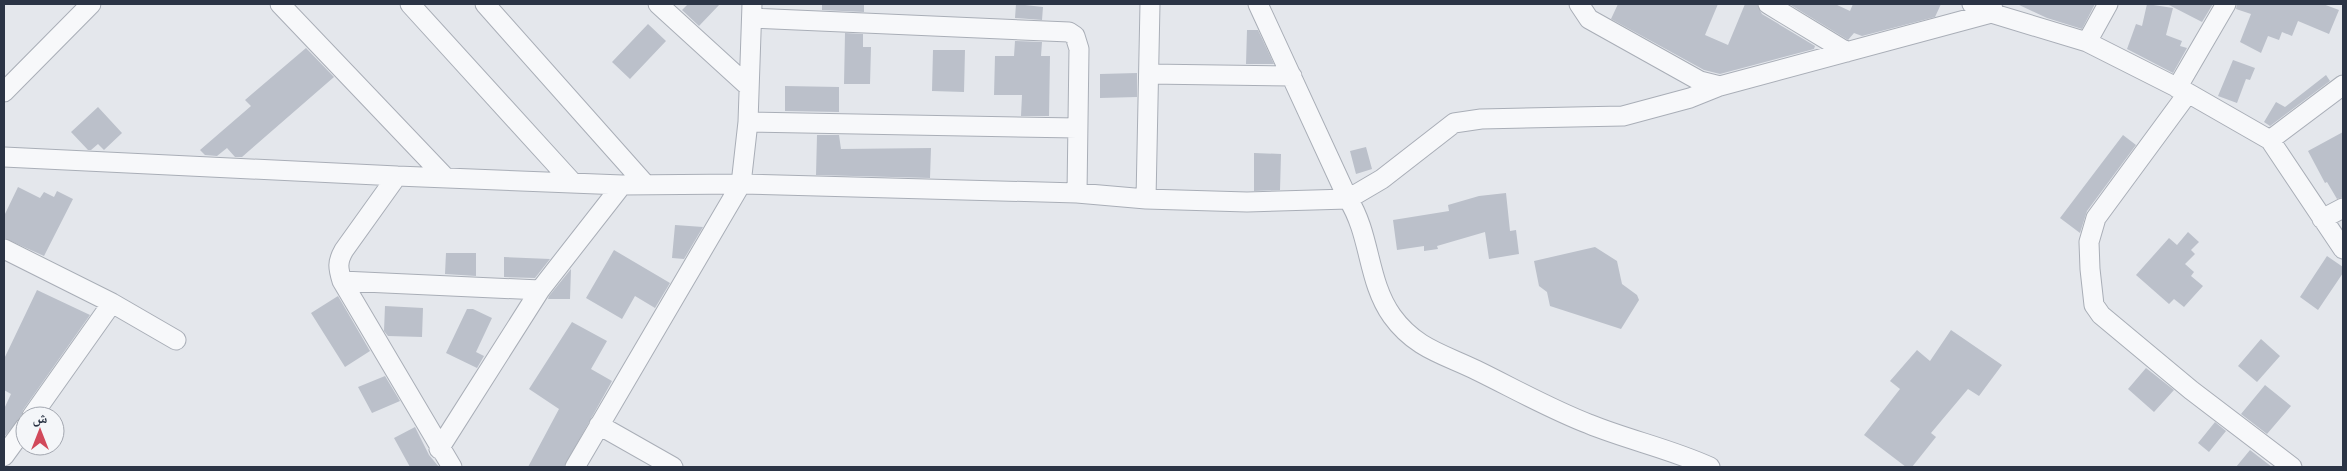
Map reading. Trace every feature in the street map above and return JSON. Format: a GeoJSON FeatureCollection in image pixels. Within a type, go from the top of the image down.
{"type":"FeatureCollection","features":[{"type":"Feature","properties":{"kind":"street"},"geometry":{"type":"LineString","coordinates":[[4,92],[91,4]]}},
{"type":"Feature","properties":{"kind":"street"},"geometry":{"type":"LineString","coordinates":[[280,4],[445,177]]}},
{"type":"Feature","properties":{"kind":"street"},"geometry":{"type":"LineString","coordinates":[[410,4],[573,183]]}},
{"type":"Feature","properties":{"kind":"street"},"geometry":{"type":"LineString","coordinates":[[485,4],[646,185]]}},
{"type":"Feature","properties":{"kind":"street"},"geometry":{"type":"LineString","coordinates":[[658,4],[750,88]]}},
{"type":"Feature","properties":{"kind":"street"},"geometry":{"type":"LineString","coordinates":[[1146,199],[1150,4]]}},
{"type":"Feature","properties":{"kind":"street"},"geometry":{"type":"LineString","coordinates":[[1258,4],[1362,226],[1371,267],[1379,291],[1391,315],[1404,330],[1431,352],[1473,368],[1588,424],[1710,467]]}},
{"type":"Feature","properties":{"kind":"street"},"geometry":{"type":"LineString","coordinates":[[1579,4],[1589,20],[1700,81],[1720,86]]}},
{"type":"Feature","properties":{"kind":"street"},"geometry":{"type":"LineString","coordinates":[[1768,4],[1847,52]]}},
{"type":"Feature","properties":{"kind":"street"},"geometry":{"type":"LineString","coordinates":[[1972,4],[1993,8],[2087,42],[2182,91],[2270,140],[2343,249]]}},
{"type":"Feature","properties":{"kind":"street"},"geometry":{"type":"LineString","coordinates":[[2087,42],[2108,4]]}},
{"type":"Feature","properties":{"kind":"street"},"geometry":{"type":"LineString","coordinates":[[2226,4],[2182,91],[2096,218],[2089,242],[2094,305],[2101,315],[2191,390],[2292,467]]}},
{"type":"Feature","properties":{"kind":"street"},"geometry":{"type":"LineString","coordinates":[[4,157],[622,185],[741,184],[1077,193],[1146,199],[1247,202],[1348,199],[1382,179],[1454,123],[1481,119],[1623,116],[1690,98],[1720,86],[1847,52],[1993,8]]}},
{"type":"Feature","properties":{"kind":"street"},"geometry":{"type":"LineString","coordinates":[[575,467],[741,184],[748,122],[752,11],[1069,32],[1075,36],[1079,49],[1077,193]]}},
{"type":"Feature","properties":{"kind":"street"},"geometry":{"type":"LineString","coordinates":[[1149,74],[1292,76]]}},
{"type":"Feature","properties":{"kind":"street"},"geometry":{"type":"LineString","coordinates":[[2270,140],[2343,86]]}},
{"type":"Feature","properties":{"kind":"street"},"geometry":{"type":"LineString","coordinates":[[748,122],[1077,128]]}},
{"type":"Feature","properties":{"kind":"street"},"geometry":{"type":"LineString","coordinates":[[396,176],[339,258],[338,268],[342,281],[439,449],[452,467]]}},
{"type":"Feature","properties":{"kind":"street"},"geometry":{"type":"LineString","coordinates":[[439,449],[540,290],[622,185]]}},
{"type":"Feature","properties":{"kind":"street"},"geometry":{"type":"LineString","coordinates":[[2322,219],[2343,208]]}},
{"type":"Feature","properties":{"kind":"street"},"geometry":{"type":"LineString","coordinates":[[4,249],[112,304],[176,340]]}},
{"type":"Feature","properties":{"kind":"street"},"geometry":{"type":"LineString","coordinates":[[342,281],[540,290]]}},
{"type":"Feature","properties":{"kind":"street"},"geometry":{"type":"LineString","coordinates":[[39,406],[112,304]]}},
{"type":"Feature","properties":{"kind":"street"},"geometry":{"type":"LineString","coordinates":[[599,425],[673,467]]}},
{"type":"Feature","properties":{"kind":"street"},"geometry":{"type":"LineString","coordinates":[[4,456],[15,440]]}},
{"type":"Feature","properties":{"kind":"building"},"geometry":{"type":"Polygon","coordinates":[[[688,4],[720,4],[699,26],[682,10],[688,4]]]}},
{"type":"Feature","properties":{"kind":"building"},"geometry":{"type":"Polygon","coordinates":[[[822,4],[864,4],[864,12],[822,10],[822,4]]]}},
{"type":"Feature","properties":{"kind":"building"},"geometry":{"type":"Polygon","coordinates":[[[1016,4],[1043,7],[1042,20],[1015,18],[1016,4]]]}},
{"type":"Feature","properties":{"kind":"building"},"geometry":{"type":"Polygon","coordinates":[[[1618,4],[1718,4],[1705,35],[1728,45],[1745,4],[1757,4],[1762,14],[1815,46],[1814,49],[1720,74],[1704,70],[1611,19],[1618,4]]]}},
{"type":"Feature","properties":{"kind":"building"},"geometry":{"type":"Polygon","coordinates":[[[1789,4],[1835,4],[1850,11],[1853,4],[1941,4],[1935,17],[1862,36],[1854,33],[1848,40],[1789,4]]]}},
{"type":"Feature","properties":{"kind":"building"},"geometry":{"type":"Polygon","coordinates":[[[2017,4],[2095,4],[2082,29],[2047,18],[2017,4]]]}},
{"type":"Feature","properties":{"kind":"building"},"geometry":{"type":"Polygon","coordinates":[[[2147,4],[2173,8],[2166,35],[2182,41],[2180,46],[2187,48],[2173,73],[2127,49],[2136,24],[2142,26],[2147,4]]]}},
{"type":"Feature","properties":{"kind":"building"},"geometry":{"type":"Polygon","coordinates":[[[2167,4],[2213,4],[2202,22],[2167,4]]]}},
{"type":"Feature","properties":{"kind":"building"},"geometry":{"type":"Polygon","coordinates":[[[2237,4],[2323,4],[2339,10],[2329,34],[2298,21],[2292,36],[2282,32],[2279,40],[2268,36],[2261,53],[2240,42],[2251,14],[2236,9],[2237,4]]]}},
{"type":"Feature","properties":{"kind":"building"},"geometry":{"type":"Polygon","coordinates":[[[648,24],[666,41],[630,79],[612,62],[648,24]]]}},
{"type":"Feature","properties":{"kind":"building"},"geometry":{"type":"Polygon","coordinates":[[[1247,30],[1258,30],[1274,64],[1246,64],[1247,30]]]}},
{"type":"Feature","properties":{"kind":"building"},"geometry":{"type":"Polygon","coordinates":[[[845,33],[863,34],[863,47],[871,47],[870,84],[844,84],[845,33]]]}},
{"type":"Feature","properties":{"kind":"building"},"geometry":{"type":"Polygon","coordinates":[[[1015,41],[1042,42],[1041,56],[1050,56],[1049,116],[1021,116],[1022,95],[994,95],[995,56],[1014,56],[1015,41]]]}},
{"type":"Feature","properties":{"kind":"building"},"geometry":{"type":"Polygon","coordinates":[[[306,48],[334,77],[242,157],[235,157],[227,148],[217,156],[205,155],[200,150],[251,106],[245,100],[306,48]]]}},
{"type":"Feature","properties":{"kind":"building"},"geometry":{"type":"Polygon","coordinates":[[[933,50],[965,50],[964,92],[932,91],[933,50]]]}},
{"type":"Feature","properties":{"kind":"building"},"geometry":{"type":"Polygon","coordinates":[[[2233,60],[2255,68],[2250,80],[2246,79],[2237,103],[2218,96],[2233,60]]]}},
{"type":"Feature","properties":{"kind":"building"},"geometry":{"type":"Polygon","coordinates":[[[1137,73],[1137,97],[1100,98],[1100,74],[1137,73]]]}},
{"type":"Feature","properties":{"kind":"building"},"geometry":{"type":"Polygon","coordinates":[[[2326,75],[2330,81],[2270,126],[2264,122],[2276,102],[2285,107],[2326,75]]]}},
{"type":"Feature","properties":{"kind":"building"},"geometry":{"type":"Polygon","coordinates":[[[785,86],[839,87],[839,112],[785,111],[785,86]]]}},
{"type":"Feature","properties":{"kind":"building"},"geometry":{"type":"Polygon","coordinates":[[[98,107],[122,133],[104,150],[98,144],[91,150],[88,150],[71,132],[98,107]]]}},
{"type":"Feature","properties":{"kind":"building"},"geometry":{"type":"Polygon","coordinates":[[[2343,132],[2343,197],[2337,199],[2327,182],[2325,183],[2308,151],[2343,132]]]}},
{"type":"Feature","properties":{"kind":"building"},"geometry":{"type":"Polygon","coordinates":[[[817,135],[839,135],[841,149],[931,148],[930,178],[816,175],[817,135]]]}},
{"type":"Feature","properties":{"kind":"building"},"geometry":{"type":"Polygon","coordinates":[[[2123,135],[2136,145],[2087,211],[2080,233],[2060,218],[2123,135]]]}},
{"type":"Feature","properties":{"kind":"building"},"geometry":{"type":"Polygon","coordinates":[[[1366,147],[1372,169],[1356,174],[1350,151],[1366,147]]]}},
{"type":"Feature","properties":{"kind":"building"},"geometry":{"type":"Polygon","coordinates":[[[1254,153],[1281,154],[1280,190],[1254,191],[1254,153]]]}},
{"type":"Feature","properties":{"kind":"building"},"geometry":{"type":"Polygon","coordinates":[[[18,187],[40,198],[44,192],[54,197],[57,191],[73,199],[44,256],[4,238],[4,216],[18,187]]]}},
{"type":"Feature","properties":{"kind":"building"},"geometry":{"type":"Polygon","coordinates":[[[1506,193],[1510,231],[1516,230],[1519,254],[1489,259],[1485,232],[1437,246],[1438,249],[1424,251],[1424,246],[1397,250],[1393,220],[1449,211],[1448,205],[1479,196],[1506,193]]]}},
{"type":"Feature","properties":{"kind":"building"},"geometry":{"type":"Polygon","coordinates":[[[675,225],[703,227],[684,259],[672,258],[675,225]]]}},
{"type":"Feature","properties":{"kind":"building"},"geometry":{"type":"Polygon","coordinates":[[[2188,232],[2199,242],[2191,250],[2195,254],[2185,264],[2194,272],[2191,276],[2203,286],[2184,307],[2174,299],[2169,304],[2136,275],[2169,238],[2177,245],[2188,232]]]}},
{"type":"Feature","properties":{"kind":"building"},"geometry":{"type":"Polygon","coordinates":[[[1595,247],[1617,261],[1622,284],[1637,295],[1639,300],[1621,329],[1550,306],[1547,292],[1539,286],[1534,261],[1595,247]]]}},
{"type":"Feature","properties":{"kind":"building"},"geometry":{"type":"Polygon","coordinates":[[[614,250],[670,283],[655,308],[635,296],[622,319],[586,298],[614,250]]]}},
{"type":"Feature","properties":{"kind":"building"},"geometry":{"type":"Polygon","coordinates":[[[446,253],[476,253],[476,276],[445,274],[446,253]]]}},
{"type":"Feature","properties":{"kind":"building"},"geometry":{"type":"Polygon","coordinates":[[[2327,256],[2343,267],[2343,273],[2318,310],[2300,297],[2327,256]]]}},
{"type":"Feature","properties":{"kind":"building"},"geometry":{"type":"Polygon","coordinates":[[[504,257],[550,259],[535,278],[504,277],[504,257]]]}},
{"type":"Feature","properties":{"kind":"building"},"geometry":{"type":"Polygon","coordinates":[[[571,269],[570,299],[548,299],[549,296],[571,269]]]}},
{"type":"Feature","properties":{"kind":"building"},"geometry":{"type":"Polygon","coordinates":[[[37,290],[90,315],[26,406],[15,406],[15,424],[4,437],[4,409],[11,394],[4,390],[4,359],[37,290]]]}},
{"type":"Feature","properties":{"kind":"building"},"geometry":{"type":"Polygon","coordinates":[[[338,296],[370,351],[345,367],[311,313],[338,296]]]}},
{"type":"Feature","properties":{"kind":"building"},"geometry":{"type":"Polygon","coordinates":[[[385,306],[423,308],[422,337],[388,336],[384,331],[385,306]]]}},
{"type":"Feature","properties":{"kind":"building"},"geometry":{"type":"Polygon","coordinates":[[[467,309],[473,309],[492,318],[476,352],[484,356],[477,368],[446,353],[467,309]]]}},
{"type":"Feature","properties":{"kind":"building"},"geometry":{"type":"Polygon","coordinates":[[[572,322],[607,341],[591,369],[612,381],[564,467],[528,467],[559,409],[529,389],[572,322]]]}},
{"type":"Feature","properties":{"kind":"building"},"geometry":{"type":"Polygon","coordinates":[[[1951,330],[2002,365],[1979,396],[1968,389],[1931,433],[1936,437],[1912,467],[1906,467],[1864,435],[1900,389],[1890,381],[1917,350],[1930,361],[1951,330]]]}},
{"type":"Feature","properties":{"kind":"building"},"geometry":{"type":"Polygon","coordinates":[[[2261,339],[2280,356],[2257,382],[2238,366],[2261,339]]]}},
{"type":"Feature","properties":{"kind":"building"},"geometry":{"type":"Polygon","coordinates":[[[2146,368],[2174,390],[2154,412],[2128,389],[2146,368]]]}},
{"type":"Feature","properties":{"kind":"building"},"geometry":{"type":"Polygon","coordinates":[[[385,376],[400,401],[372,413],[358,387],[385,376]]]}},
{"type":"Feature","properties":{"kind":"building"},"geometry":{"type":"Polygon","coordinates":[[[2265,385],[2291,406],[2267,434],[2241,414],[2265,385]]]}},
{"type":"Feature","properties":{"kind":"building"},"geometry":{"type":"Polygon","coordinates":[[[2215,422],[2226,431],[2209,452],[2198,443],[2215,422]]]}},
{"type":"Feature","properties":{"kind":"building"},"geometry":{"type":"Polygon","coordinates":[[[415,427],[429,455],[439,467],[410,467],[394,438],[415,427]]]}},
{"type":"Feature","properties":{"kind":"building"},"geometry":{"type":"Polygon","coordinates":[[[2250,450],[2272,467],[2236,467],[2250,450]]]}}]}
